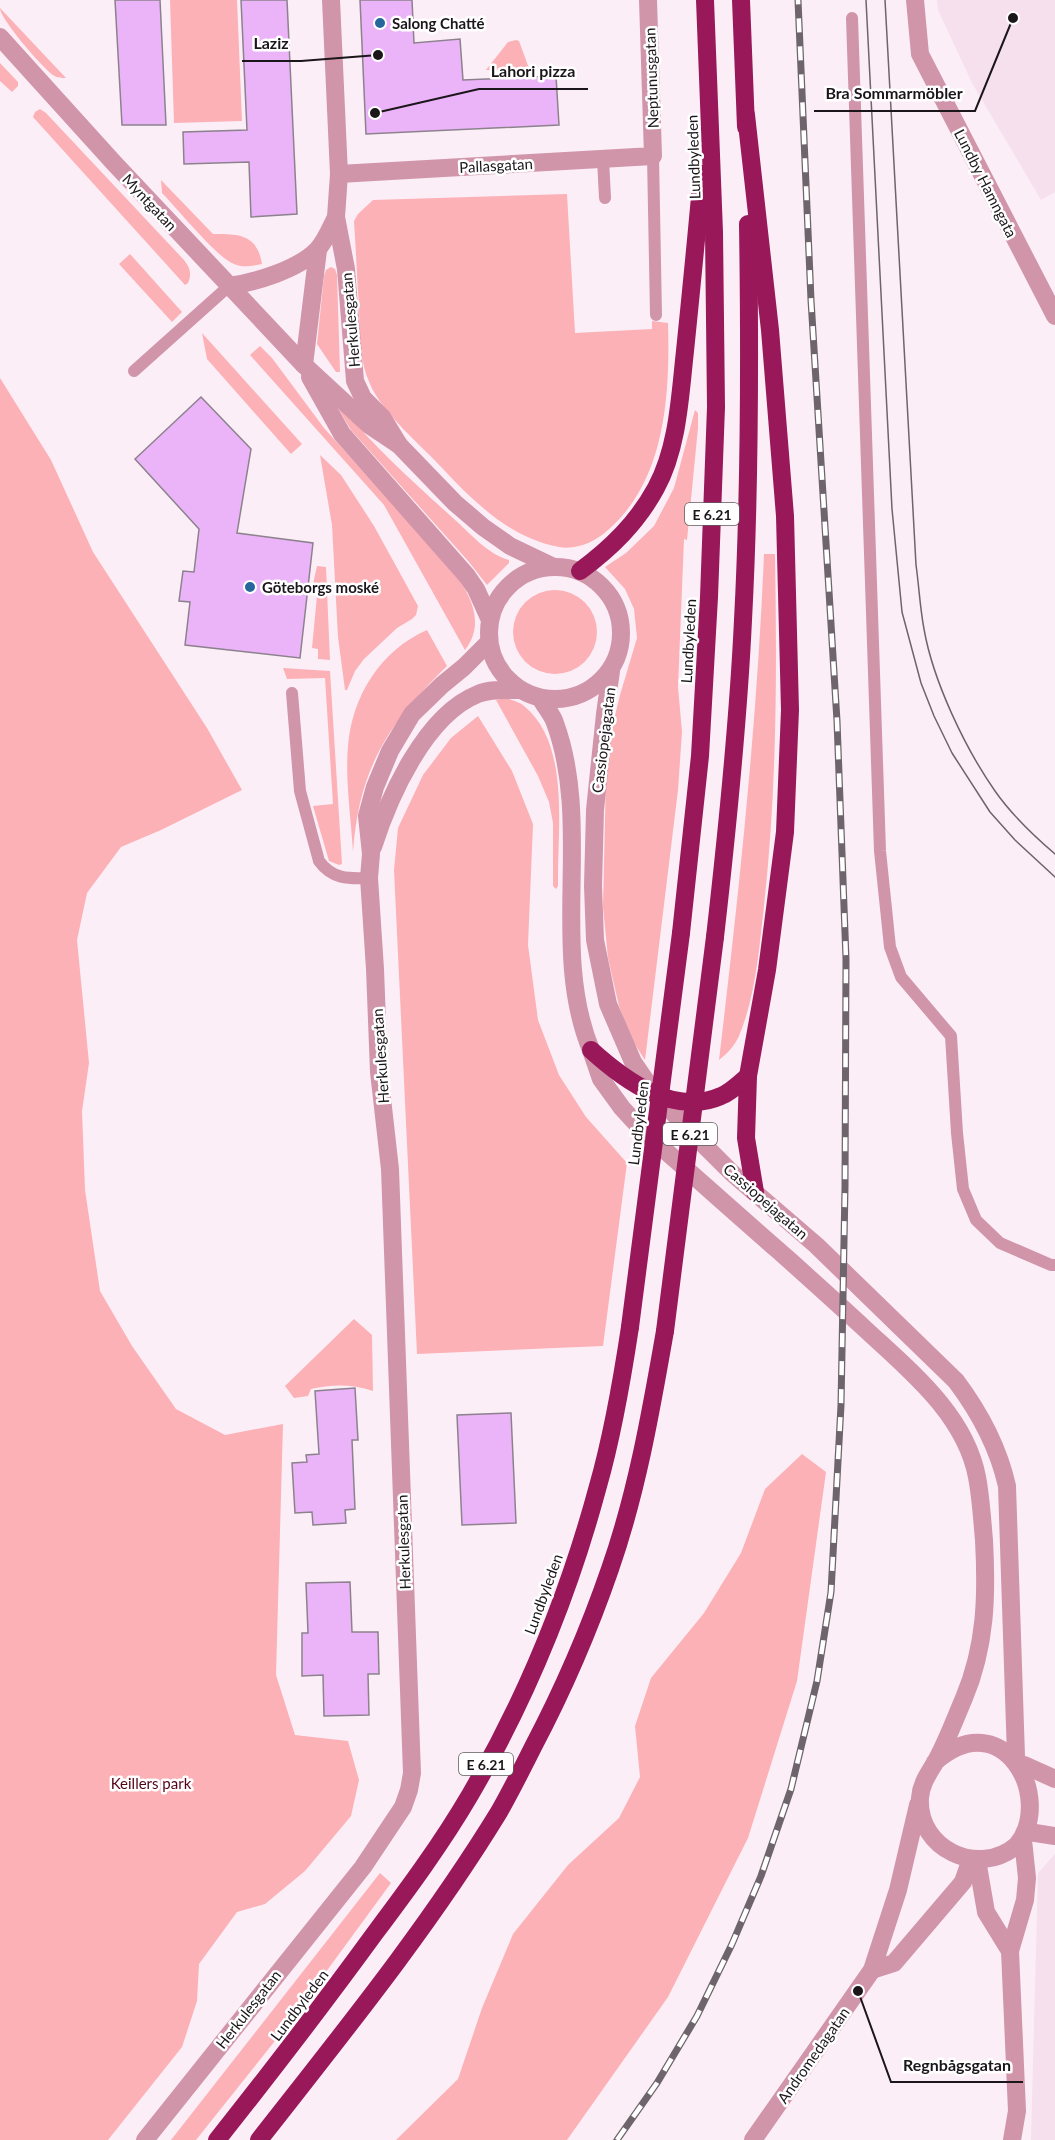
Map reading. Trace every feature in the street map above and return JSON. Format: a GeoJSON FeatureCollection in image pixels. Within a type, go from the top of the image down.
{"type":"FeatureCollection","features":[{"type":"Feature","properties":{"kind":"highway","name":"Lundbyleden"},"geometry":{"type":"LineString","coordinates":[[217,2140],[404,1895],[470,1796],[548,1638],[598,1486],[619,1394],[630,1327],[681,933],[700,756],[716,407],[705,0]]}},
{"type":"Feature","properties":{"kind":"highway","name":"E 6.21"},"geometry":{"type":"LineString","coordinates":[[259,2140],[360,2012],[436,1908],[499,1812],[552,1711],[589,1626],[611,1568],[651,1415],[715,937],[733,774],[743,620],[750,402],[746,115],[741,0]]}},
{"type":"Feature","properties":{"kind":"highway"},"geometry":{"type":"LineString","coordinates":[[580,571],[625,534],[642,513],[657,486],[668,459],[681,386],[709,94]]}},
{"type":"Feature","properties":{"kind":"highway"},"geometry":{"type":"LineString","coordinates":[[746,115],[770,330],[785,516],[790,710],[784,832],[767,970],[748,1076],[746,1138],[755,1192]]}},
{"type":"Feature","properties":{"kind":"highway"},"geometry":{"type":"LineString","coordinates":[[591,1050],[627,1081],[655,1094],[678,1101],[705,1101],[723,1096],[748,1076]]}},
{"type":"Feature","properties":{"kind":"street","name":"Herkulesgatan"},"geometry":{"type":"LineString","coordinates":[[331,0],[339,174],[336,217],[346,269],[355,381],[363,398],[382,417],[399,445]]}},
{"type":"Feature","properties":{"kind":"street","name":"Neptunusgatan"},"geometry":{"type":"LineString","coordinates":[[648,0],[653,156]]}},
{"type":"Feature","properties":{"kind":"street","name":"Lundby Hamngata"},"geometry":{"type":"LineString","coordinates":[[915,0],[920,54],[1050,299],[1055,316]]}},
{"type":"Feature","properties":{"kind":"street","name":"Myntgatan"},"geometry":{"type":"LineString","coordinates":[[0,37],[114,164],[304,365],[369,425],[399,445],[455,503],[483,527],[510,546],[554,567]]}},
{"type":"Feature","properties":{"kind":"street","name":"Pallasgatan"},"geometry":{"type":"LineString","coordinates":[[339,174],[653,156]]}},
{"type":"Feature","properties":{"kind":"street","name":"Herkulesgatan"},"geometry":{"type":"LineString","coordinates":[[304,365],[318,250],[336,217]]}},
{"type":"Feature","properties":{"kind":"street"},"geometry":{"type":"LineString","coordinates":[[229,286],[274,275],[318,250]]}},
{"type":"Feature","properties":{"kind":"street","name":"Myntgatan"},"geometry":{"type":"LineString","coordinates":[[304,365],[342,434],[467,576],[476,589],[490,621]]}},
{"type":"Feature","properties":{"kind":"street"},"geometry":{"type":"LineString","coordinates":[[554,567],[567,567],[580,571],[600,584],[615,602],[622,626],[621,649],[611,671],[592,690],[568,700],[541,699],[519,690],[504,677],[494,661],[489,642],[490,621],[496,604],[506,589],[519,577],[536,570],[554,567]]}},
{"type":"Feature","properties":{"kind":"street","name":"Herkulesgatan"},"geometry":{"type":"LineString","coordinates":[[145,2140],[363,1867],[403,1807],[410,1790],[411,1725],[390,1169],[379,1072],[369,878],[371,854],[367,816],[375,787],[390,751],[412,714],[489,642]]}},
{"type":"Feature","properties":{"kind":"street","name":"Cassiopejagatan"},"geometry":{"type":"LineString","coordinates":[[611,671],[604,714],[595,810],[593,886],[595,940],[608,1004],[633,1062],[655,1094],[712,1154],[816,1245],[871,1298],[956,1381],[975,1406],[1002,1461],[1007,1486],[1012,1643],[1020,1760]]}},
{"type":"Feature","properties":{"kind":"street","name":"Herkulesgatan"},"geometry":{"type":"LineString","coordinates":[[371,854],[382,819],[400,779],[438,723],[465,701],[478,694],[497,690],[519,690]]}},
{"type":"Feature","properties":{"kind":"street","name":"Cassiopejagatan"},"geometry":{"type":"LineString","coordinates":[[541,699],[554,721],[564,757],[571,813],[573,978],[583,1030],[601,1079],[622,1108],[645,1133],[919,1378],[956,1425],[969,1450],[977,1475],[982,1511],[987,1586],[984,1621],[979,1652],[966,1694],[935,1762]]}},
{"type":"Feature","properties":{"kind":"street"},"geometry":{"type":"LineString","coordinates":[[1020,1760],[1031,1775],[1037,1794],[1036,1814],[1026,1836],[1008,1852],[998,1857],[974,1860],[949,1851],[932,1836],[924,1822],[920,1797],[922,1784],[935,1762],[958,1747],[973,1743],[988,1743],[1003,1748],[1055,1779]]}},
{"type":"Feature","properties":{"kind":"street","name":"Andromedagatan"},"geometry":{"type":"LineString","coordinates":[[753,2140],[872,1970],[898,1890],[920,1797]]}},
{"type":"Feature","properties":{"kind":"street"},"geometry":{"type":"LineString","coordinates":[[1026,1836],[1055,1836]]}},
{"type":"Feature","properties":{"kind":"street"},"geometry":{"type":"LineString","coordinates":[[1012,2140],[1017,2111],[1010,1951],[1025,1900],[1026,1836]]}},
{"type":"Feature","properties":{"kind":"street"},"geometry":{"type":"LineString","coordinates":[[974,1860],[986,1912],[1010,1951]]}},
{"type":"Feature","properties":{"kind":"street"},"geometry":{"type":"LineString","coordinates":[[872,1970],[894,1963],[963,1882],[974,1860]]}},
{"type":"Feature","properties":{"kind":"lane"},"geometry":{"type":"LineString","coordinates":[[852,18],[880,851],[890,947],[901,977],[951,1035],[963,1189],[976,1220],[1000,1243],[1055,1265]]}},
{"type":"Feature","properties":{"kind":"lane"},"geometry":{"type":"LineString","coordinates":[[653,156],[656,315]]}},
{"type":"Feature","properties":{"kind":"lane"},"geometry":{"type":"LineString","coordinates":[[603,159],[605,198]]}},
{"type":"Feature","properties":{"kind":"lane"},"geometry":{"type":"LineString","coordinates":[[134,371],[229,286]]}},
{"type":"Feature","properties":{"kind":"lane"},"geometry":{"type":"LineString","coordinates":[[291,693],[300,791],[319,861],[326,870],[342,878],[369,878]]}},
{"type":"Feature","properties":{"kind":"shaded area"},"geometry":{"type":"Polygon","coordinates":[[[937,0],[1055,0],[1055,192],[1041,200],[972,83],[938,10],[937,0]]]}},
{"type":"Feature","properties":{"kind":"shaded area"},"geometry":{"type":"Polygon","coordinates":[[[1055,1854],[1055,2140],[1031,2140],[1038,1873],[1055,1854]]]}},
{"type":"Feature","properties":{"kind":"green space"},"geometry":{"type":"Polygon","coordinates":[[[170,0],[237,0],[242,121],[174,123],[170,0]]]}},
{"type":"Feature","properties":{"kind":"green space"},"geometry":{"type":"Polygon","coordinates":[[[0,8],[66,78],[55,76],[40,63],[14,32],[0,8]]]}},
{"type":"Feature","properties":{"kind":"green space"},"geometry":{"type":"Polygon","coordinates":[[[519,41],[530,71],[486,70],[508,42],[519,41]]]}},
{"type":"Feature","properties":{"kind":"green space"},"geometry":{"type":"Polygon","coordinates":[[[0,63],[18,82],[18,86],[12,92],[0,81],[0,63]]]}},
{"type":"Feature","properties":{"kind":"green space"},"geometry":{"type":"Polygon","coordinates":[[[40,109],[184,260],[190,271],[188,283],[185,285],[33,117],[40,109]]]}},
{"type":"Feature","properties":{"kind":"green space"},"geometry":{"type":"Polygon","coordinates":[[[161,180],[213,234],[231,234],[251,241],[260,254],[262,264],[237,265],[227,260],[197,232],[162,193],[161,180]]]}},
{"type":"Feature","properties":{"kind":"green space"},"geometry":{"type":"Polygon","coordinates":[[[567,194],[575,333],[652,329],[652,321],[668,323],[668,378],[660,434],[653,461],[642,487],[627,510],[608,530],[585,544],[566,548],[542,543],[525,536],[482,507],[403,429],[376,395],[366,375],[361,347],[354,221],[373,200],[567,194]]]}},
{"type":"Feature","properties":{"kind":"green space"},"geometry":{"type":"Polygon","coordinates":[[[130,254],[182,312],[172,322],[119,264],[130,254]]]}},
{"type":"Feature","properties":{"kind":"green space"},"geometry":{"type":"Polygon","coordinates":[[[331,267],[335,269],[337,275],[340,372],[336,372],[317,344],[324,276],[326,270],[331,267]]]}},
{"type":"Feature","properties":{"kind":"green space"},"geometry":{"type":"Polygon","coordinates":[[[202,333],[302,444],[291,454],[207,359],[202,333]]]}},
{"type":"Feature","properties":{"kind":"green space"},"geometry":{"type":"Polygon","coordinates":[[[260,346],[272,358],[324,428],[454,571],[470,599],[475,619],[471,640],[465,650],[384,505],[250,355],[260,346]]]}},
{"type":"Feature","properties":{"kind":"green space","name":"Keillers park"},"geometry":{"type":"Polygon","coordinates":[[[0,378],[51,460],[93,552],[207,728],[242,790],[121,847],[87,893],[77,940],[89,1063],[82,1111],[85,1190],[100,1291],[132,1346],[176,1409],[225,1435],[283,1424],[276,1675],[295,1735],[348,1741],[359,1780],[351,1816],[305,1871],[265,1904],[237,1912],[199,1964],[197,2001],[182,2047],[108,2140],[0,2140],[0,378]]]}},
{"type":"Feature","properties":{"kind":"green space"},"geometry":{"type":"Polygon","coordinates":[[[341,406],[395,464],[472,536],[493,553],[509,560],[509,563],[487,585],[351,430],[339,410],[341,406]]]}},
{"type":"Feature","properties":{"kind":"green space"},"geometry":{"type":"Polygon","coordinates":[[[695,410],[698,413],[698,428],[687,540],[684,539],[678,687],[682,732],[678,790],[645,1060],[632,1040],[619,1006],[608,958],[603,907],[606,775],[611,732],[637,638],[634,609],[625,589],[605,567],[626,553],[654,526],[674,488],[695,410]]]}},
{"type":"Feature","properties":{"kind":"green space"},"geometry":{"type":"Polygon","coordinates":[[[320,455],[341,475],[374,526],[418,606],[416,615],[412,619],[397,628],[364,659],[355,671],[347,690],[345,690],[338,637],[332,525],[320,455]]]}},
{"type":"Feature","properties":{"kind":"green space"},"geometry":{"type":"Polygon","coordinates":[[[764,554],[775,554],[776,598],[775,730],[768,862],[753,988],[745,1020],[737,1039],[731,1049],[719,1060],[746,808],[757,681],[764,554]]]}},
{"type":"Feature","properties":{"kind":"green space"},"geometry":{"type":"Polygon","coordinates":[[[317,566],[326,567],[330,660],[318,659],[318,649],[312,648],[318,585],[313,584],[317,566]]]}},
{"type":"Feature","properties":{"kind":"green space"},"geometry":{"type":"Polygon","coordinates":[[[555,590],[571,593],[585,602],[594,616],[597,632],[594,648],[585,662],[571,671],[555,674],[539,671],[525,662],[516,648],[513,632],[516,616],[525,602],[539,593],[555,590]]]}},
{"type":"Feature","properties":{"kind":"green space"},"geometry":{"type":"Polygon","coordinates":[[[427,630],[447,666],[408,708],[380,749],[362,796],[353,852],[347,759],[351,727],[356,710],[372,677],[383,662],[411,639],[427,630]]]}},
{"type":"Feature","properties":{"kind":"green space"},"geometry":{"type":"Polygon","coordinates":[[[283,668],[330,671],[342,864],[339,865],[329,861],[313,806],[333,804],[325,678],[287,679],[283,668]]]}},
{"type":"Feature","properties":{"kind":"green space"},"geometry":{"type":"Polygon","coordinates":[[[507,698],[522,705],[538,722],[555,762],[559,809],[558,886],[556,889],[553,886],[553,823],[549,802],[538,776],[496,700],[507,698]]]}},
{"type":"Feature","properties":{"kind":"green space"},"geometry":{"type":"Polygon","coordinates":[[[478,716],[512,771],[533,824],[528,945],[538,1020],[559,1075],[586,1117],[627,1163],[603,1346],[417,1354],[394,870],[398,828],[423,775],[451,738],[478,716]]]}},
{"type":"Feature","properties":{"kind":"green space"},"geometry":{"type":"Polygon","coordinates":[[[354,1319],[372,1335],[373,1391],[350,1386],[327,1386],[311,1389],[308,1396],[294,1398],[285,1386],[354,1319]]]}},
{"type":"Feature","properties":{"kind":"green space"},"geometry":{"type":"Polygon","coordinates":[[[802,1454],[826,1472],[797,1681],[748,1838],[668,1997],[567,2140],[396,2140],[458,2079],[482,2008],[513,1934],[568,1865],[619,1818],[640,1777],[635,1726],[651,1678],[704,1613],[741,1553],[765,1489],[802,1454]]]}},
{"type":"Feature","properties":{"kind":"green space"},"geometry":{"type":"Polygon","coordinates":[[[380,1873],[391,1883],[282,2032],[196,2140],[171,2140],[380,1873]]]}},
{"type":"Feature","properties":{"kind":"building"},"geometry":{"type":"Polygon","coordinates":[[[115,0],[160,0],[166,125],[122,125],[115,0]]]}},
{"type":"Feature","properties":{"kind":"building"},"geometry":{"type":"Polygon","coordinates":[[[241,0],[287,0],[297,214],[251,217],[249,162],[184,164],[183,132],[247,130],[241,0]]]}},
{"type":"Feature","properties":{"kind":"building"},"geometry":{"type":"Polygon","coordinates":[[[360,0],[412,0],[414,43],[460,39],[463,80],[556,76],[559,125],[366,134],[360,0]]]}},
{"type":"Feature","properties":{"kind":"building"},"geometry":{"type":"Polygon","coordinates":[[[201,397],[251,449],[237,533],[313,543],[300,658],[185,645],[190,602],[179,601],[183,571],[194,572],[199,529],[135,459],[201,397]]]}},
{"type":"Feature","properties":{"kind":"building"},"geometry":{"type":"Polygon","coordinates":[[[355,1388],[358,1440],[352,1440],[355,1509],[345,1510],[346,1523],[313,1525],[312,1512],[295,1513],[292,1463],[307,1462],[306,1455],[319,1454],[315,1391],[355,1388]]]}},
{"type":"Feature","properties":{"kind":"building"},"geometry":{"type":"Polygon","coordinates":[[[511,1413],[516,1523],[462,1525],[457,1415],[511,1413]]]}},
{"type":"Feature","properties":{"kind":"building"},"geometry":{"type":"Polygon","coordinates":[[[350,1582],[352,1632],[378,1632],[379,1674],[368,1674],[369,1715],[324,1716],[323,1675],[302,1676],[302,1633],[308,1633],[306,1583],[350,1582]]]}},
{"type":"Feature","properties":{"kind":"tram line"},"geometry":{"type":"LineString","coordinates":[[866,0],[892,509],[902,612],[921,683],[952,753],[990,812],[1015,840],[1055,877]]}},
{"type":"Feature","properties":{"kind":"tram line"},"geometry":{"type":"LineString","coordinates":[[885,0],[916,565],[924,629],[928,649],[943,692],[962,735],[984,774],[1008,808],[1055,854]]}},
{"type":"Feature","properties":{"kind":"railway"},"geometry":{"type":"LineString","coordinates":[[617,2140],[657,2083],[697,2016],[732,1944],[761,1876],[791,1789],[817,1681],[831,1592],[841,1405],[846,959],[837,721],[811,300],[798,0]]}},
{"type":"Feature","properties":{"kind":"place","name":"Bra Sommarmöbler"},"geometry":{"type":"Point","coordinates":[1013,18]}},
{"type":"Feature","properties":{"kind":"place","name":"Salong Chatté"},"geometry":{"type":"Point","coordinates":[380,23]}},
{"type":"Feature","properties":{"kind":"place","name":"Laziz"},"geometry":{"type":"Point","coordinates":[378,55]}},
{"type":"Feature","properties":{"kind":"place","name":"Lahori pizza"},"geometry":{"type":"Point","coordinates":[375,113]}},
{"type":"Feature","properties":{"kind":"place","name":"Göteborgs moské"},"geometry":{"type":"Point","coordinates":[250,587]}},
{"type":"Feature","properties":{"kind":"place","name":"Regnbågsgatan"},"geometry":{"type":"Point","coordinates":[858,1991]}}]}
